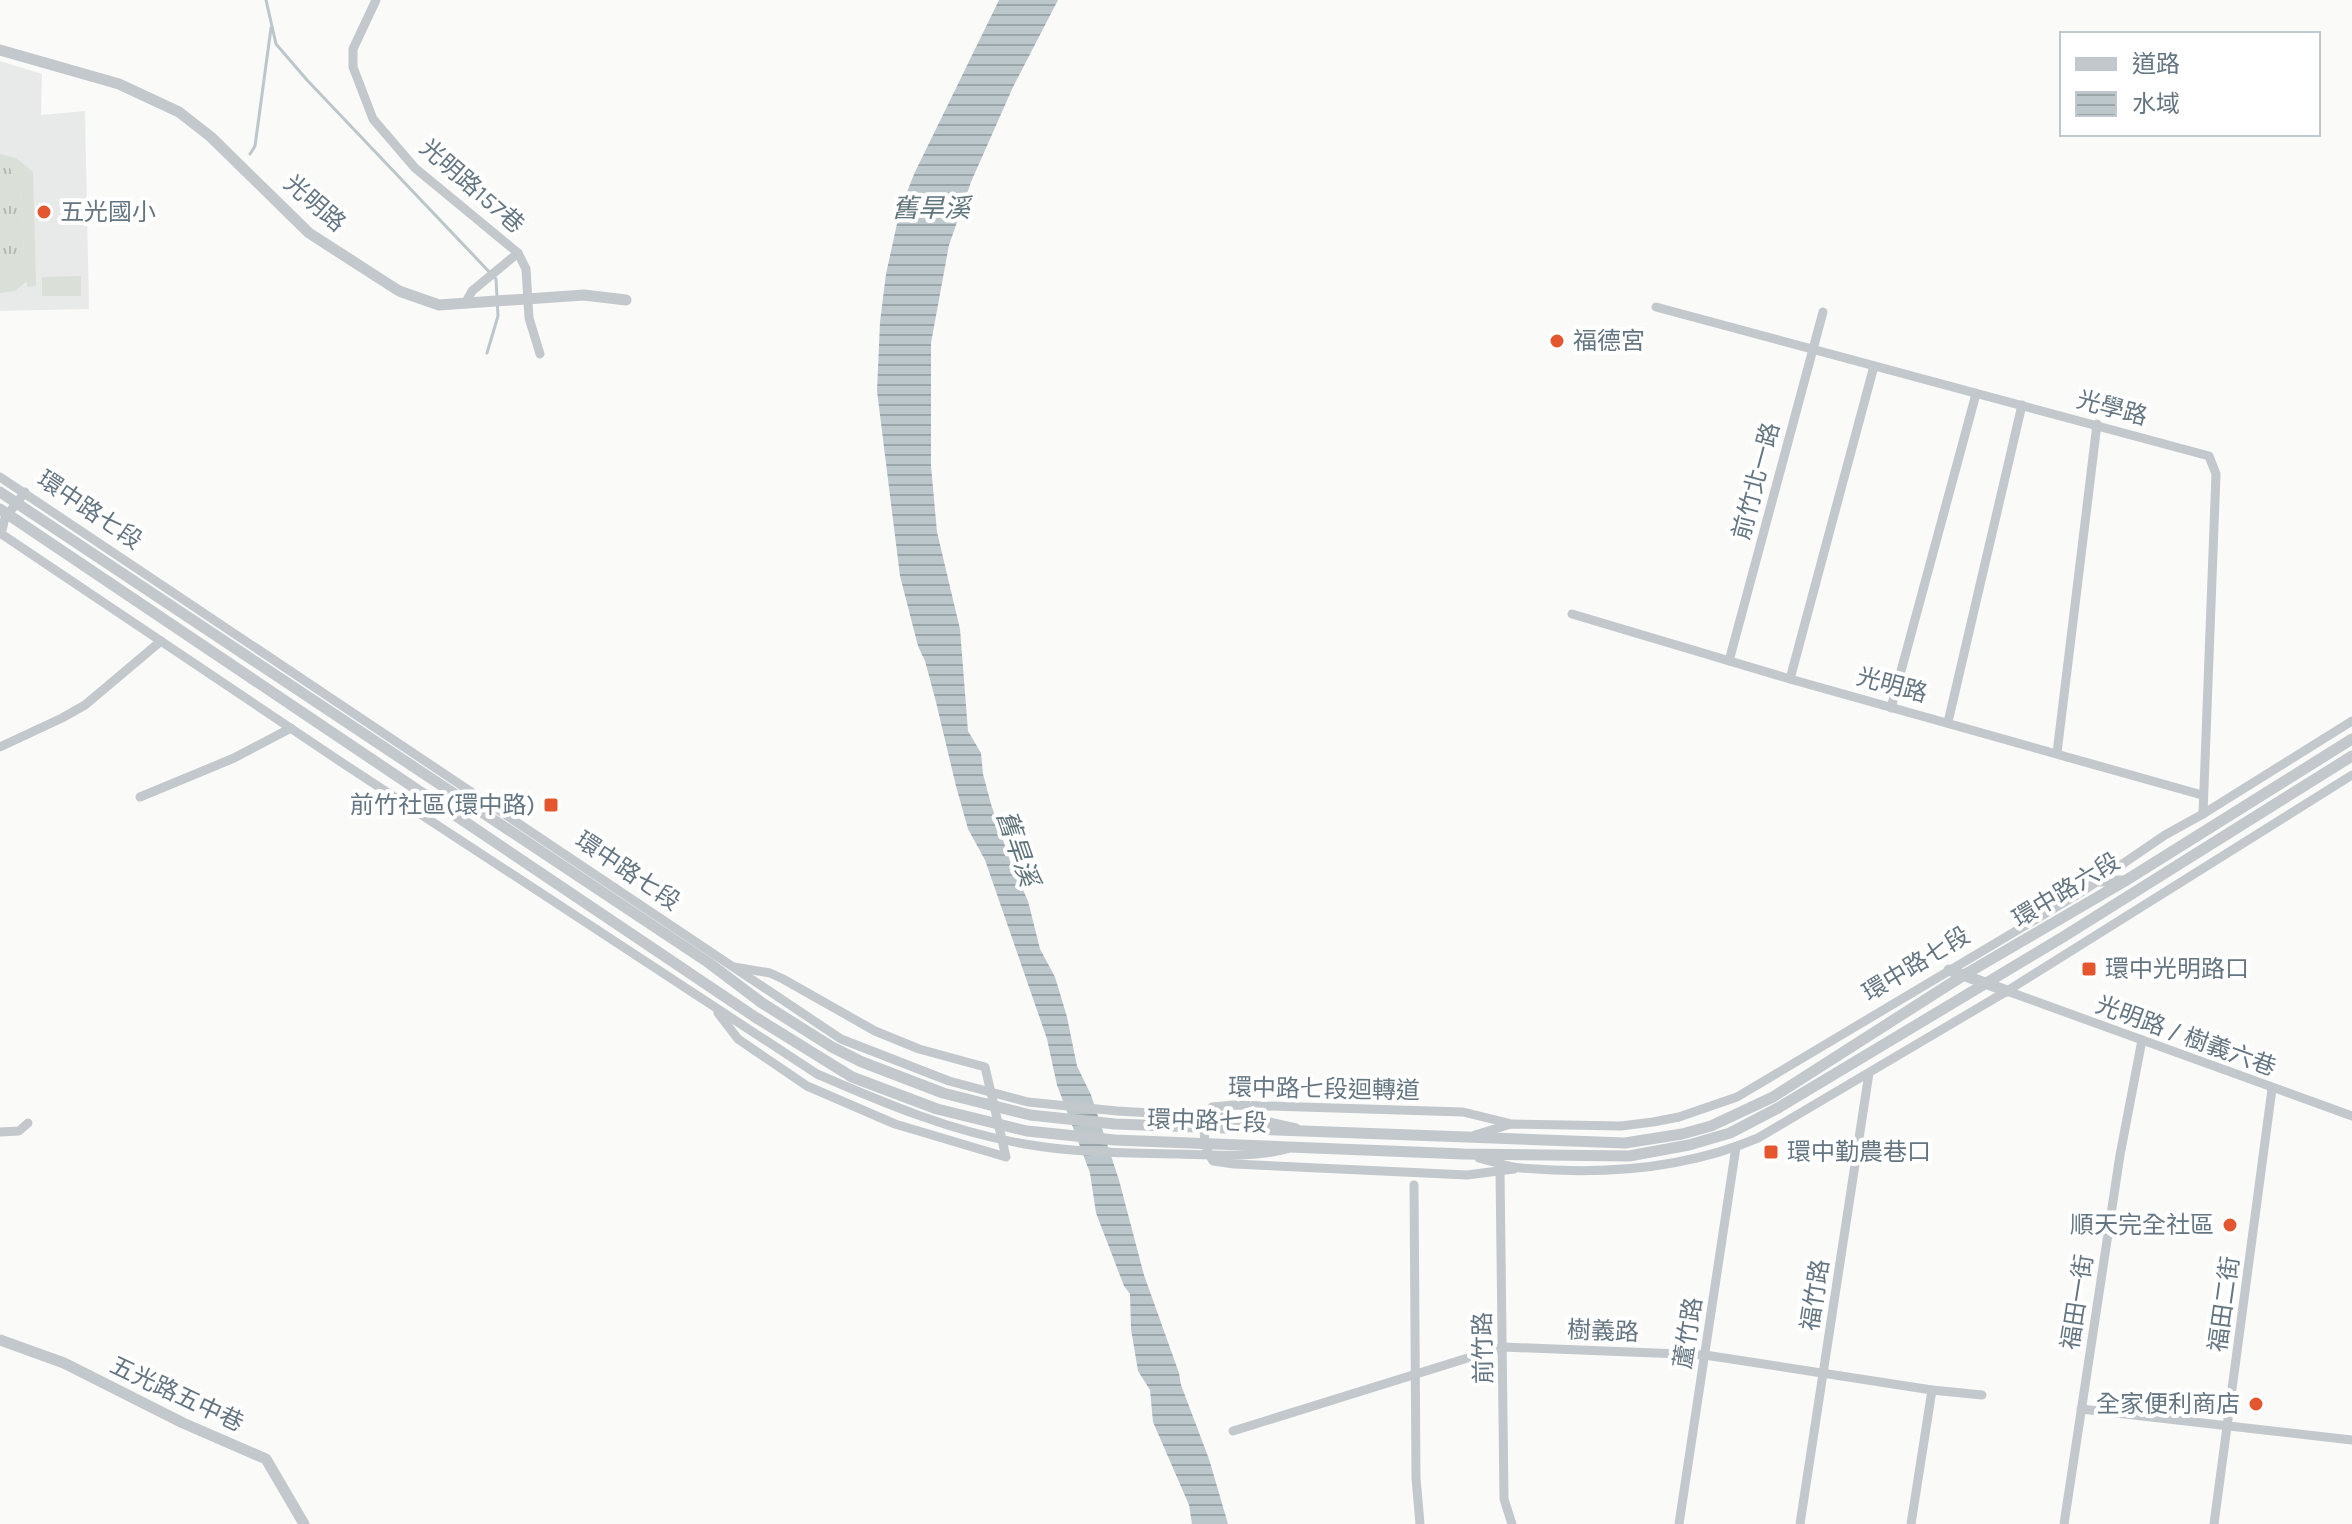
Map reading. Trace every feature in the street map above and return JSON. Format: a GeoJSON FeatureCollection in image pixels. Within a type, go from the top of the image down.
{"type":"FeatureCollection","features":[{"type":"Feature","properties":{"kind":"street","name":"光明路157巷"},"geometry":{"type":"LineString","coordinates":[[376,0],[353,49],[353,67],[373,119],[415,168],[515,256],[472,291],[466,302]]}},
{"type":"Feature","properties":{"kind":"street","name":"光明路"},"geometry":{"type":"LineString","coordinates":[[0,50],[119,84],[179,112],[211,137],[309,233],[399,291],[439,305],[584,295],[626,300]]}},
{"type":"Feature","properties":{"kind":"street"},"geometry":{"type":"LineString","coordinates":[[515,256],[526,269],[529,318],[540,354]]}},
{"type":"Feature","properties":{"kind":"street","name":"光學路"},"geometry":{"type":"LineString","coordinates":[[1656,307],[2209,456],[2216,474],[2203,814]]}},
{"type":"Feature","properties":{"kind":"street","name":"前竹北一路"},"geometry":{"type":"LineString","coordinates":[[1729,661],[1823,312]]}},
{"type":"Feature","properties":{"kind":"street"},"geometry":{"type":"LineString","coordinates":[[1790,679],[1874,366]]}},
{"type":"Feature","properties":{"kind":"street"},"geometry":{"type":"LineString","coordinates":[[1891,708],[1976,394]]}},
{"type":"Feature","properties":{"kind":"street"},"geometry":{"type":"LineString","coordinates":[[1948,722],[2022,405]]}},
{"type":"Feature","properties":{"kind":"street"},"geometry":{"type":"LineString","coordinates":[[2057,753],[2097,424]]}},
{"type":"Feature","properties":{"kind":"street"},"geometry":{"type":"LineString","coordinates":[[0,509],[6,498],[2,483]]}},
{"type":"Feature","properties":{"kind":"street","name":"環中路七段"},"geometry":{"type":"LineString","coordinates":[[2,483],[25,492],[841,1039],[949,1081],[1028,1102],[1256,1119],[1300,1129]]}},
{"type":"Feature","properties":{"kind":"street","name":"環中路七段"},"geometry":{"type":"LineString","coordinates":[[2,483],[709,963],[762,1003],[862,1062],[943,1093],[1030,1115],[1115,1124],[1625,1143]]}},
{"type":"Feature","properties":{"kind":"street"},"geometry":{"type":"LineString","coordinates":[[1,533],[5,518],[25,492]]}},
{"type":"Feature","properties":{"kind":"street","name":"環中路七段"},"geometry":{"type":"LineString","coordinates":[[0,509],[741,1008],[852,1077],[937,1109],[1027,1131],[1115,1140],[1464,1154],[1629,1156]]}},
{"type":"Feature","properties":{"kind":"street","name":"環中路七段"},"geometry":{"type":"LineString","coordinates":[[1,533],[817,1074],[921,1117],[1025,1144],[1113,1153],[1257,1155],[1298,1146]]}},
{"type":"Feature","properties":{"kind":"street","name":"光明路"},"geometry":{"type":"LineString","coordinates":[[1572,614],[2202,795]]}},
{"type":"Feature","properties":{"kind":"street"},"geometry":{"type":"LineString","coordinates":[[0,747],[85,705],[161,641]]}},
{"type":"Feature","properties":{"kind":"street","name":"環中路七段"},"geometry":{"type":"LineString","coordinates":[[1466,1138],[1511,1124],[1621,1126],[1679,1117],[1737,1097],[2098,881],[2165,835],[2352,721]]}},
{"type":"Feature","properties":{"kind":"street"},"geometry":{"type":"LineString","coordinates":[[140,797],[234,758],[291,728]]}},
{"type":"Feature","properties":{"kind":"street","name":"環中路六段"},"geometry":{"type":"LineString","coordinates":[[1625,1143],[1711,1126],[1773,1097],[1964,975],[2125,881],[2352,739]]}},
{"type":"Feature","properties":{"kind":"street","name":"環中路六段"},"geometry":{"type":"LineString","coordinates":[[1629,1156],[1689,1145],[1730,1133],[1778,1108],[1987,984],[2352,756]]}},
{"type":"Feature","properties":{"kind":"street"},"geometry":{"type":"LineString","coordinates":[[1736,1147],[1786,1123],[2007,991],[2352,775]]}},
{"type":"Feature","properties":{"kind":"street"},"geometry":{"type":"LineString","coordinates":[[2098,881],[2125,881]]}},
{"type":"Feature","properties":{"kind":"street"},"geometry":{"type":"LineString","coordinates":[[713,1006],[738,1039],[807,1086],[895,1124],[1006,1157],[985,1067],[919,1049],[875,1031],[770,973],[731,966]]}},
{"type":"Feature","properties":{"kind":"street"},"geometry":{"type":"LineString","coordinates":[[1949,970],[2007,991]]}},
{"type":"Feature","properties":{"kind":"street","name":"光明路 / 樹義六巷"},"geometry":{"type":"LineString","coordinates":[[2007,991],[2352,1116]]}},
{"type":"Feature","properties":{"kind":"street","name":"福田一街"},"geometry":{"type":"LineString","coordinates":[[2064,1524],[2120,1155],[2142,1040]]}},
{"type":"Feature","properties":{"kind":"street","name":"福竹路"},"geometry":{"type":"LineString","coordinates":[[1800,1524],[1869,1073]]}},
{"type":"Feature","properties":{"kind":"street","name":"福田二街"},"geometry":{"type":"LineString","coordinates":[[2215,1524],[2272,1089]]}},
{"type":"Feature","properties":{"kind":"street","name":"環中路七段迴轉道"},"geometry":{"type":"LineString","coordinates":[[1511,1124],[1463,1112],[1234,1105],[1212,1107],[1207,1113],[1205,1146],[1213,1161],[1234,1164],[1453,1175],[1518,1168]]}},
{"type":"Feature","properties":{"kind":"street"},"geometry":{"type":"LineString","coordinates":[[0,1132],[19,1131],[28,1123]]}},
{"type":"Feature","properties":{"kind":"street","name":"環中路七段"},"geometry":{"type":"LineString","coordinates":[[1464,1154],[1518,1168],[1635,1169],[1736,1147]]}},
{"type":"Feature","properties":{"kind":"street","name":"蘆竹路"},"geometry":{"type":"LineString","coordinates":[[1679,1524],[1736,1147]]}},
{"type":"Feature","properties":{"kind":"street","name":"前竹路"},"geometry":{"type":"LineString","coordinates":[[1500,1171],[1504,1499],[1512,1524]]}},
{"type":"Feature","properties":{"kind":"street"},"geometry":{"type":"LineString","coordinates":[[1414,1185],[1414,1373],[1420,1524]]}},
{"type":"Feature","properties":{"kind":"street","name":"五光路五中巷"},"geometry":{"type":"LineString","coordinates":[[0,1340],[64,1363],[183,1423],[266,1459],[304,1524]]}},
{"type":"Feature","properties":{"kind":"street","name":"樹義路"},"geometry":{"type":"LineString","coordinates":[[1233,1431],[1503,1347],[1705,1355],[1982,1395]]}},
{"type":"Feature","properties":{"kind":"street"},"geometry":{"type":"LineString","coordinates":[[1911,1524],[1932,1390]]}},
{"type":"Feature","properties":{"kind":"street"},"geometry":{"type":"LineString","coordinates":[[2081,1409],[2352,1440]]}},
{"type":"Feature","properties":{"kind":"shaded area","name":"五光國小"},"geometry":{"type":"Polygon","coordinates":[[[0,61],[42,74],[41,115],[85,111],[89,309],[0,311],[0,61]]]}},
{"type":"Feature","properties":{"kind":"green space"},"geometry":{"type":"Polygon","coordinates":[[[0,154],[16,158],[33,172],[36,286],[27,287],[27,281],[15,291],[0,293],[0,283],[17,273],[24,258],[21,184],[9,167],[0,166],[0,154]]]}},
{"type":"Feature","properties":{"kind":"green space"},"geometry":{"type":"Polygon","coordinates":[[[0,166],[9,167],[21,184],[24,258],[17,273],[0,283],[0,166]]]}},
{"type":"Feature","properties":{"kind":"green space"},"geometry":{"type":"Polygon","coordinates":[[[81,276],[81,296],[42,296],[42,277],[81,276]]]}},
{"type":"Feature","properties":{"kind":"water","name":"舊旱溪"},"geometry":{"type":"Polygon","coordinates":[[[999,0],[1058,0],[1013,87],[971,182],[949,245],[931,343],[931,466],[937,532],[960,629],[968,731],[981,753],[991,804],[1010,861],[1028,901],[1040,949],[1055,977],[1077,1066],[1091,1095],[1119,1180],[1144,1275],[1209,1459],[1228,1524],[1192,1524],[1189,1505],[1153,1422],[1150,1390],[1138,1371],[1131,1329],[1130,1294],[1124,1286],[1096,1213],[1090,1173],[1057,1085],[1047,1039],[985,860],[968,829],[900,576],[877,391],[886,274],[900,210],[914,174],[999,0]]]}},
{"type":"Feature","properties":{"kind":"waterway","name":"舊旱溪"},"geometry":{"type":"LineString","coordinates":[[266,0],[276,44],[496,279],[498,316],[487,353]]}},
{"type":"Feature","properties":{"kind":"waterway"},"geometry":{"type":"LineString","coordinates":[[250,154],[255,146],[271,28]]}},
{"type":"Feature","properties":{"kind":"place","name":"五光國小"},"geometry":{"type":"Point","coordinates":[44,212]}},
{"type":"Feature","properties":{"kind":"place","name":"福德宮"},"geometry":{"type":"Point","coordinates":[1557,341]}},
{"type":"Feature","properties":{"kind":"place","name":"前竹社區(環中路)"},"geometry":{"type":"Point","coordinates":[551,805]}},
{"type":"Feature","properties":{"kind":"place","name":"環中光明路口"},"geometry":{"type":"Point","coordinates":[2089,969]}},
{"type":"Feature","properties":{"kind":"place","name":"環中勤農巷口"},"geometry":{"type":"Point","coordinates":[1771,1152]}},
{"type":"Feature","properties":{"kind":"place","name":"順天完全社區"},"geometry":{"type":"Point","coordinates":[2230,1225]}},
{"type":"Feature","properties":{"kind":"place","name":"全家便利商店"},"geometry":{"type":"Point","coordinates":[2256,1404]}}]}
